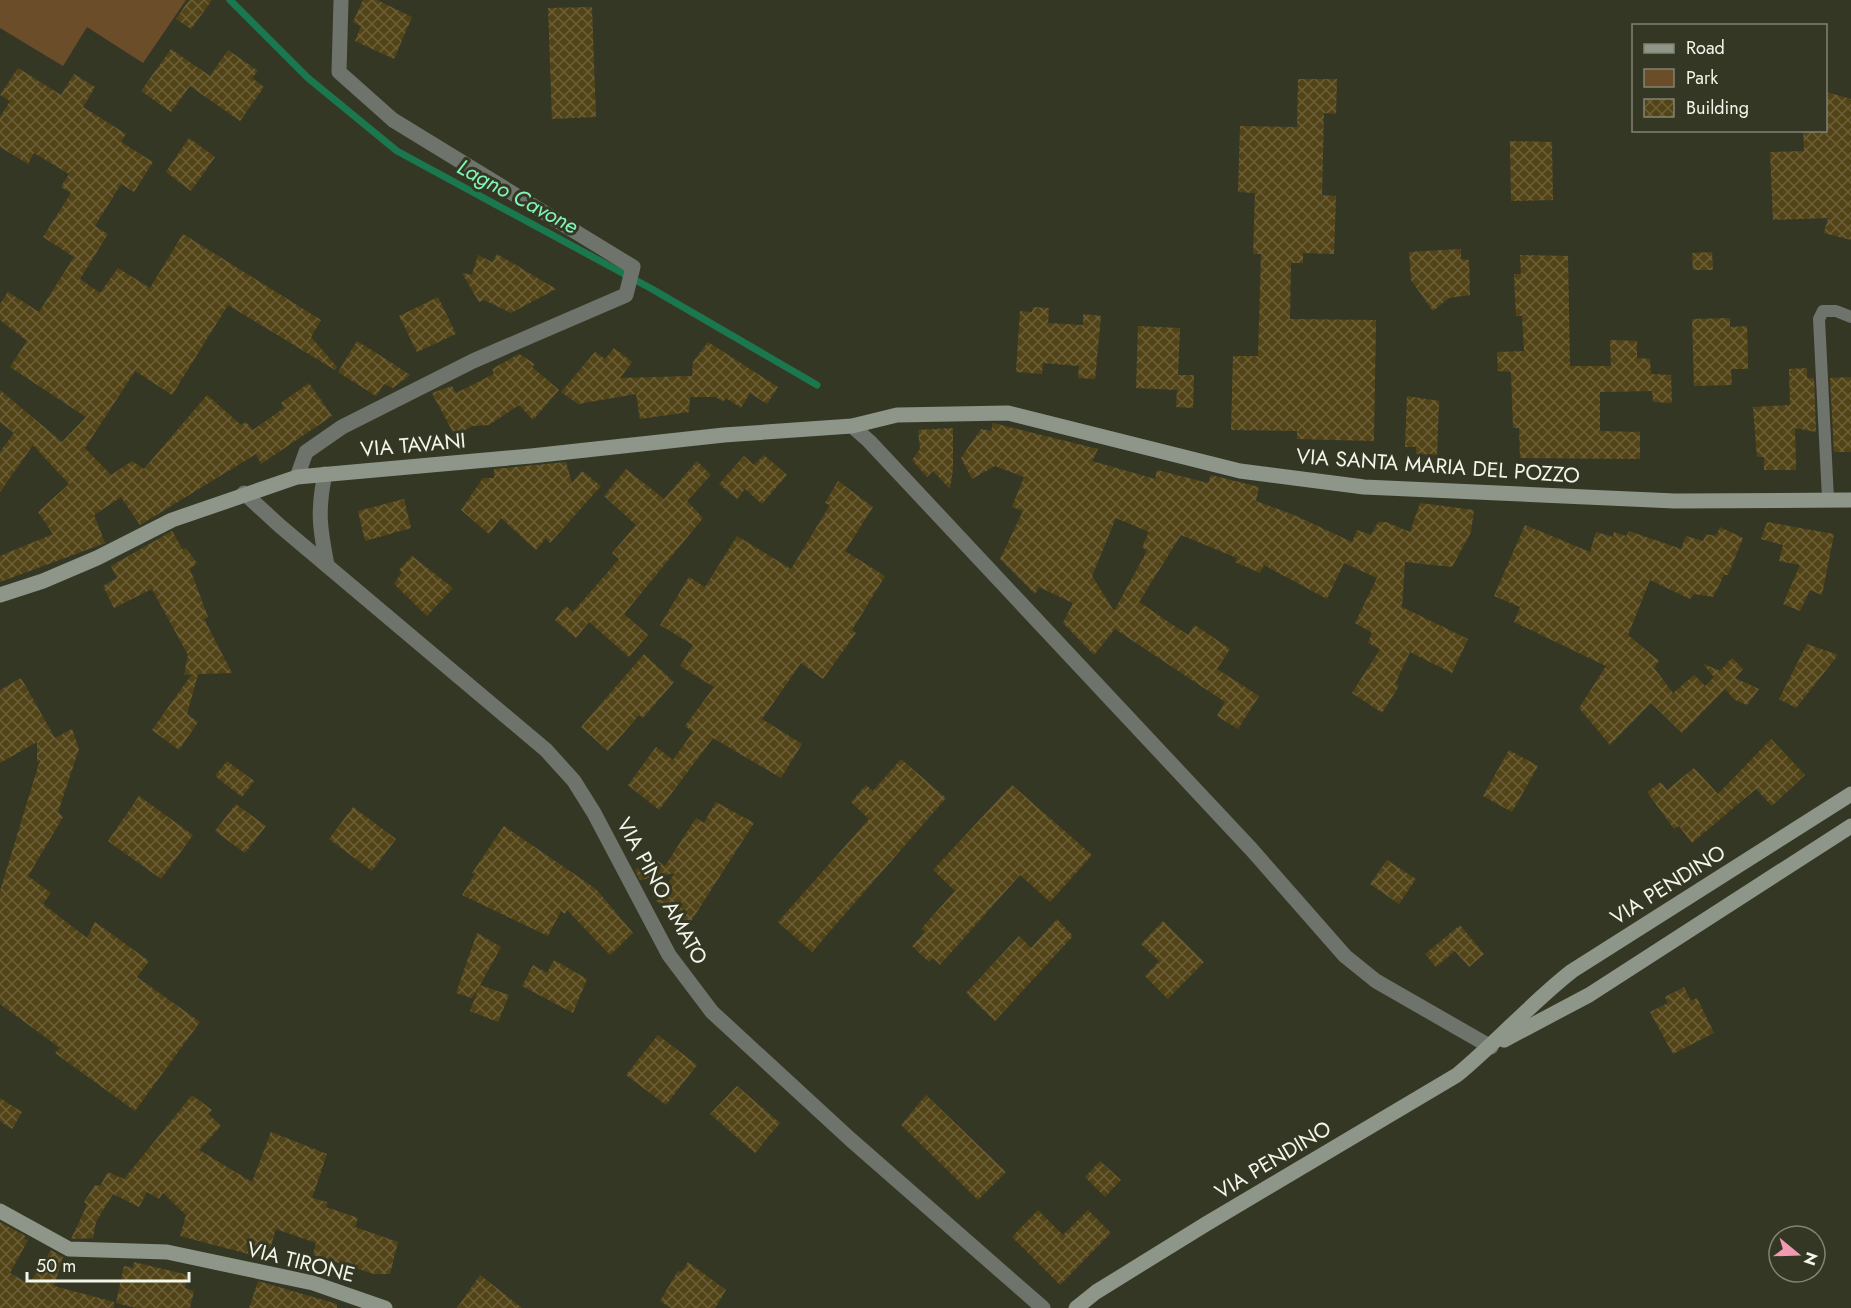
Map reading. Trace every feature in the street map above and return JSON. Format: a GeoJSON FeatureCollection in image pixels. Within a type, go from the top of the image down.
{"type":"FeatureCollection","features":[{"type":"Feature","properties":{"kind":"street"},"geometry":{"type":"LineString","coordinates":[[297,477],[306,452],[342,427],[473,361],[626,295],[633,267],[393,120],[339,72],[341,0]]}},
{"type":"Feature","properties":{"kind":"street","name":"VIA SANTA MARIA DEL POZZO"},"geometry":{"type":"LineString","coordinates":[[852,426],[897,415],[1008,413],[1240,471],[1364,487],[1675,501],[1851,500]]}},
{"type":"Feature","properties":{"kind":"street"},"geometry":{"type":"LineString","coordinates":[[852,426],[869,441],[1244,842],[1345,956],[1376,981],[1491,1047]]}},
{"type":"Feature","properties":{"kind":"street","name":"VIA TAVANI"},"geometry":{"type":"LineString","coordinates":[[0,595],[43,581],[172,520],[244,493],[297,477],[531,456],[724,435],[852,426]]}},
{"type":"Feature","properties":{"kind":"street"},"geometry":{"type":"LineString","coordinates":[[325,474],[320,497],[319,528],[327,565]]}},
{"type":"Feature","properties":{"kind":"street","name":"VIA PINO AMATO"},"geometry":{"type":"LineString","coordinates":[[244,493],[546,750],[574,781],[594,813],[669,954],[712,1012],[850,1139],[1043,1308]]}},
{"type":"Feature","properties":{"kind":"street","name":"VIA PENDINO"},"geometry":{"type":"LineString","coordinates":[[1076,1308],[1096,1292],[1206,1224],[1457,1075],[1491,1047],[1548,990],[1572,971],[1851,794]]}},
{"type":"Feature","properties":{"kind":"street","name":"VIA PENDINO"},"geometry":{"type":"LineString","coordinates":[[1491,1047],[1589,995],[1851,826]]}},
{"type":"Feature","properties":{"kind":"street","name":"VIA TIRONE"},"geometry":{"type":"LineString","coordinates":[[0,1211],[69,1250],[167,1252],[312,1283],[385,1308]]}},
{"type":"Feature","properties":{"kind":"lane"},"geometry":{"type":"LineString","coordinates":[[1828,499],[1819,319],[1823,311],[1836,311],[1851,317]]}},
{"type":"Feature","properties":{"kind":"green space"},"geometry":{"type":"Polygon","coordinates":[[[0,0],[186,0],[143,63],[87,27],[63,66],[0,28],[0,0]]]}},
{"type":"Feature","properties":{"kind":"building"},"geometry":{"type":"Polygon","coordinates":[[[189,0],[212,0],[191,29],[176,19],[189,0]]]}},
{"type":"Feature","properties":{"kind":"building"},"geometry":{"type":"Polygon","coordinates":[[[363,0],[377,0],[412,17],[394,59],[355,41],[361,26],[353,22],[363,0]]]}},
{"type":"Feature","properties":{"kind":"building"},"geometry":{"type":"Polygon","coordinates":[[[592,7],[596,117],[552,119],[548,8],[592,7]]]}},
{"type":"Feature","properties":{"kind":"building"},"geometry":{"type":"Polygon","coordinates":[[[171,49],[210,76],[228,50],[258,71],[252,78],[264,87],[240,121],[190,86],[171,112],[141,91],[171,49]]]}},
{"type":"Feature","properties":{"kind":"building"},"geometry":{"type":"Polygon","coordinates":[[[18,68],[61,95],[74,74],[95,87],[83,107],[126,134],[121,142],[153,162],[134,192],[121,184],[95,226],[108,234],[80,279],[100,293],[118,268],[150,288],[183,234],[321,320],[311,337],[337,367],[335,370],[228,305],[172,395],[135,371],[85,448],[111,475],[132,461],[144,469],[207,395],[241,425],[246,422],[253,430],[284,408],[281,403],[309,383],[332,416],[261,464],[256,454],[140,525],[121,497],[94,515],[105,543],[0,582],[0,556],[53,534],[38,512],[69,484],[33,445],[0,492],[0,452],[14,433],[0,422],[0,390],[62,442],[86,417],[10,367],[27,341],[0,320],[0,304],[8,292],[39,312],[74,257],[43,237],[71,193],[61,187],[69,174],[34,153],[28,164],[0,147],[0,117],[10,101],[0,95],[18,68]]]}},
{"type":"Feature","properties":{"kind":"building"},"geometry":{"type":"Polygon","coordinates":[[[1298,79],[1337,79],[1336,114],[1324,113],[1322,195],[1336,196],[1334,254],[1303,253],[1303,263],[1291,263],[1290,319],[1376,320],[1374,441],[1297,439],[1297,431],[1231,430],[1233,356],[1258,356],[1261,254],[1253,254],[1255,193],[1238,192],[1240,126],[1297,127],[1298,79]]]}},
{"type":"Feature","properties":{"kind":"building"},"geometry":{"type":"Polygon","coordinates":[[[1827,92],[1851,99],[1851,240],[1824,233],[1828,218],[1773,220],[1770,152],[1804,151],[1803,132],[1827,132],[1827,92]]]}},
{"type":"Feature","properties":{"kind":"building"},"geometry":{"type":"Polygon","coordinates":[[[189,138],[215,157],[191,191],[166,172],[189,138]]]}},
{"type":"Feature","properties":{"kind":"building"},"geometry":{"type":"Polygon","coordinates":[[[1510,141],[1552,142],[1553,200],[1511,201],[1510,141]]]}},
{"type":"Feature","properties":{"kind":"building"},"geometry":{"type":"Polygon","coordinates":[[[1461,249],[1461,259],[1469,260],[1470,295],[1449,298],[1433,311],[1411,280],[1409,252],[1461,249]]]}},
{"type":"Feature","properties":{"kind":"building"},"geometry":{"type":"Polygon","coordinates":[[[1712,252],[1713,270],[1693,270],[1692,253],[1712,252]]]}},
{"type":"Feature","properties":{"kind":"building"},"geometry":{"type":"Polygon","coordinates":[[[497,254],[556,289],[511,313],[484,300],[479,302],[462,273],[472,275],[478,255],[492,262],[497,254]]]}},
{"type":"Feature","properties":{"kind":"building"},"geometry":{"type":"Polygon","coordinates":[[[1520,255],[1568,256],[1570,366],[1611,366],[1610,340],[1637,341],[1637,358],[1650,359],[1651,374],[1671,375],[1672,403],[1653,402],[1652,391],[1600,392],[1600,431],[1640,432],[1640,459],[1520,458],[1519,428],[1513,428],[1511,372],[1498,371],[1497,352],[1524,351],[1522,316],[1516,316],[1514,274],[1521,274],[1520,255]]]}},
{"type":"Feature","properties":{"kind":"building"},"geometry":{"type":"Polygon","coordinates":[[[438,297],[456,334],[417,352],[399,316],[438,297]]]}},
{"type":"Feature","properties":{"kind":"building"},"geometry":{"type":"Polygon","coordinates":[[[1033,307],[1049,308],[1048,323],[1083,325],[1083,314],[1101,316],[1095,379],[1078,378],[1079,366],[1043,363],[1042,374],[1016,372],[1020,311],[1032,312],[1033,307]]]}},
{"type":"Feature","properties":{"kind":"building"},"geometry":{"type":"Polygon","coordinates":[[[1730,318],[1730,327],[1747,326],[1748,369],[1731,369],[1732,385],[1694,386],[1692,319],[1730,318]]]}},
{"type":"Feature","properties":{"kind":"building"},"geometry":{"type":"Polygon","coordinates":[[[1138,326],[1180,328],[1178,375],[1194,375],[1193,408],[1176,407],[1177,390],[1136,388],[1138,326]]]}},
{"type":"Feature","properties":{"kind":"building"},"geometry":{"type":"Polygon","coordinates":[[[357,341],[410,375],[393,388],[384,384],[376,396],[338,372],[357,341]]]}},
{"type":"Feature","properties":{"kind":"building"},"geometry":{"type":"Polygon","coordinates":[[[708,342],[778,387],[767,404],[750,393],[741,408],[726,398],[723,402],[716,397],[690,397],[689,412],[640,419],[636,394],[578,404],[561,392],[595,352],[605,359],[614,348],[632,362],[620,378],[692,376],[693,362],[708,342]]]}},
{"type":"Feature","properties":{"kind":"building"},"geometry":{"type":"Polygon","coordinates":[[[519,354],[535,364],[532,367],[559,390],[533,420],[519,405],[489,425],[472,426],[455,436],[432,393],[452,386],[456,393],[494,374],[492,369],[519,354]]]}},
{"type":"Feature","properties":{"kind":"building"},"geometry":{"type":"Polygon","coordinates":[[[1807,368],[1807,378],[1814,378],[1816,432],[1795,428],[1796,470],[1764,470],[1764,457],[1757,457],[1753,407],[1790,405],[1789,369],[1807,368]]]}},
{"type":"Feature","properties":{"kind":"building"},"geometry":{"type":"Polygon","coordinates":[[[1851,377],[1851,452],[1834,452],[1830,378],[1851,377]]]}},
{"type":"Feature","properties":{"kind":"building"},"geometry":{"type":"Polygon","coordinates":[[[1407,396],[1439,401],[1437,455],[1416,454],[1416,447],[1405,447],[1407,396]]]}},
{"type":"Feature","properties":{"kind":"building"},"geometry":{"type":"Polygon","coordinates":[[[993,423],[1098,449],[1092,461],[1155,479],[1157,470],[1208,483],[1211,475],[1259,487],[1256,501],[1294,515],[1352,542],[1357,530],[1371,535],[1378,522],[1386,522],[1410,532],[1420,503],[1474,510],[1471,532],[1452,567],[1405,562],[1402,607],[1468,639],[1452,673],[1410,652],[1395,684],[1399,686],[1382,713],[1352,693],[1380,649],[1368,643],[1372,633],[1355,623],[1377,578],[1344,563],[1327,599],[1264,565],[1260,573],[1235,562],[1237,558],[1181,535],[1139,602],[1188,635],[1195,625],[1230,649],[1217,669],[1259,696],[1238,729],[1217,716],[1225,702],[1115,629],[1094,655],[1063,623],[1073,603],[1039,587],[1035,594],[1000,559],[1023,511],[1012,507],[1024,477],[995,466],[972,479],[961,458],[981,429],[991,431],[993,423]],[[1116,518],[1092,576],[1114,611],[1147,551],[1142,547],[1149,532],[1116,518]]]}},
{"type":"Feature","properties":{"kind":"building"},"geometry":{"type":"Polygon","coordinates":[[[953,428],[953,469],[950,489],[933,471],[927,477],[912,460],[920,449],[918,430],[953,428]]]}},
{"type":"Feature","properties":{"kind":"building"},"geometry":{"type":"Polygon","coordinates":[[[764,455],[787,475],[762,504],[745,489],[737,499],[719,484],[744,456],[754,465],[764,455]]]}},
{"type":"Feature","properties":{"kind":"building"},"geometry":{"type":"Polygon","coordinates":[[[697,461],[711,475],[687,501],[703,518],[624,614],[648,635],[629,657],[589,622],[576,638],[555,620],[566,606],[573,612],[619,559],[612,553],[636,525],[604,496],[626,469],[664,499],[697,461]]]}},
{"type":"Feature","properties":{"kind":"building"},"geometry":{"type":"Polygon","coordinates":[[[566,462],[572,483],[582,471],[601,486],[550,543],[546,538],[536,550],[501,518],[489,534],[461,510],[483,478],[494,478],[494,469],[566,462]]]}},
{"type":"Feature","properties":{"kind":"building"},"geometry":{"type":"Polygon","coordinates":[[[838,481],[873,507],[845,551],[885,576],[852,630],[856,633],[823,679],[801,663],[762,719],[802,744],[781,778],[713,738],[659,810],[628,785],[656,747],[673,760],[693,732],[685,726],[714,687],[680,666],[693,645],[660,625],[689,577],[705,587],[737,536],[791,569],[830,505],[825,503],[838,481]]]}},
{"type":"Feature","properties":{"kind":"building"},"geometry":{"type":"Polygon","coordinates":[[[404,499],[411,528],[365,541],[358,511],[404,499]]]}},
{"type":"Feature","properties":{"kind":"building"},"geometry":{"type":"Polygon","coordinates":[[[1767,522],[1834,534],[1822,595],[1810,590],[1800,611],[1783,604],[1800,565],[1779,561],[1783,545],[1761,539],[1767,522]]]}},
{"type":"Feature","properties":{"kind":"building"},"geometry":{"type":"Polygon","coordinates":[[[1525,525],[1590,552],[1596,532],[1613,537],[1614,532],[1626,536],[1629,531],[1681,549],[1686,536],[1703,541],[1706,534],[1716,536],[1720,527],[1743,538],[1728,575],[1724,575],[1713,597],[1694,594],[1690,599],[1650,580],[1628,635],[1659,661],[1654,668],[1673,693],[1694,675],[1705,686],[1714,677],[1702,663],[1720,671],[1732,658],[1743,669],[1735,678],[1759,689],[1747,705],[1735,700],[1725,689],[1682,733],[1651,703],[1610,745],[1579,708],[1606,666],[1514,622],[1520,607],[1494,596],[1525,525]]]}},
{"type":"Feature","properties":{"kind":"building"},"geometry":{"type":"Polygon","coordinates":[[[172,531],[183,550],[186,548],[197,563],[190,569],[208,617],[204,619],[232,673],[198,674],[187,714],[198,722],[179,750],[152,730],[192,674],[184,675],[188,655],[152,589],[114,608],[103,586],[117,578],[111,566],[172,531]]]}},
{"type":"Feature","properties":{"kind":"building"},"geometry":{"type":"Polygon","coordinates":[[[412,556],[453,588],[427,616],[394,584],[402,572],[399,570],[412,556]]]}},
{"type":"Feature","properties":{"kind":"building"},"geometry":{"type":"Polygon","coordinates":[[[1807,644],[1838,655],[1796,708],[1779,699],[1807,644]]]}},
{"type":"Feature","properties":{"kind":"building"},"geometry":{"type":"Polygon","coordinates":[[[644,654],[674,682],[643,718],[639,715],[608,751],[581,727],[644,654]]]}},
{"type":"Feature","properties":{"kind":"building"},"geometry":{"type":"Polygon","coordinates":[[[21,678],[55,738],[72,729],[79,749],[58,812],[63,817],[28,876],[51,893],[43,904],[87,938],[95,922],[149,961],[137,977],[200,1022],[135,1111],[55,1053],[60,1048],[0,1004],[0,891],[40,760],[37,762],[37,742],[0,763],[0,690],[21,678]]]}},
{"type":"Feature","properties":{"kind":"building"},"geometry":{"type":"Polygon","coordinates":[[[1771,739],[1805,775],[1772,806],[1756,789],[1692,843],[1679,826],[1674,829],[1647,792],[1661,782],[1667,790],[1694,768],[1718,794],[1771,739]]]}},
{"type":"Feature","properties":{"kind":"building"},"geometry":{"type":"Polygon","coordinates":[[[1509,750],[1538,766],[1512,812],[1483,796],[1509,750]]]}},
{"type":"Feature","properties":{"kind":"building"},"geometry":{"type":"Polygon","coordinates":[[[901,759],[946,798],[812,952],[778,922],[869,819],[851,802],[866,785],[873,791],[901,759]]]}},
{"type":"Feature","properties":{"kind":"building"},"geometry":{"type":"Polygon","coordinates":[[[227,761],[254,781],[242,797],[215,776],[227,761]]]}},
{"type":"Feature","properties":{"kind":"building"},"geometry":{"type":"Polygon","coordinates":[[[1012,785],[1092,855],[1050,902],[1020,875],[940,965],[933,958],[929,962],[912,946],[925,932],[921,929],[955,891],[933,870],[1012,785]]]}},
{"type":"Feature","properties":{"kind":"building"},"geometry":{"type":"Polygon","coordinates":[[[139,796],[193,835],[161,879],[108,841],[139,796]]]}},
{"type":"Feature","properties":{"kind":"building"},"geometry":{"type":"Polygon","coordinates":[[[716,802],[754,823],[686,929],[665,916],[669,909],[656,901],[675,873],[640,880],[635,870],[655,859],[665,866],[696,818],[704,823],[716,802]]]}},
{"type":"Feature","properties":{"kind":"building"},"geometry":{"type":"Polygon","coordinates":[[[236,804],[266,826],[245,853],[215,831],[236,804]]]}},
{"type":"Feature","properties":{"kind":"building"},"geometry":{"type":"Polygon","coordinates":[[[353,807],[396,839],[372,871],[329,839],[353,807]]]}},
{"type":"Feature","properties":{"kind":"building"},"geometry":{"type":"Polygon","coordinates":[[[504,826],[596,889],[633,933],[610,955],[567,910],[565,914],[561,911],[548,936],[462,895],[475,874],[472,873],[504,826]]]}},
{"type":"Feature","properties":{"kind":"building"},"geometry":{"type":"Polygon","coordinates":[[[1387,860],[1416,879],[1399,904],[1370,884],[1387,860]]]}},
{"type":"Feature","properties":{"kind":"building"},"geometry":{"type":"Polygon","coordinates":[[[1057,919],[1073,936],[995,1021],[966,993],[1019,936],[1031,948],[1057,919]]]}},
{"type":"Feature","properties":{"kind":"building"},"geometry":{"type":"Polygon","coordinates":[[[1163,921],[1204,962],[1168,999],[1145,976],[1159,961],[1141,944],[1163,921]]]}},
{"type":"Feature","properties":{"kind":"building"},"geometry":{"type":"Polygon","coordinates":[[[1460,925],[1484,954],[1469,967],[1455,951],[1436,967],[1425,954],[1460,925]]]}},
{"type":"Feature","properties":{"kind":"building"},"geometry":{"type":"Polygon","coordinates":[[[477,933],[501,947],[480,985],[509,995],[498,1022],[470,1011],[479,987],[472,998],[456,993],[477,933]]]}},
{"type":"Feature","properties":{"kind":"building"},"geometry":{"type":"Polygon","coordinates":[[[554,960],[587,979],[573,1013],[522,986],[533,965],[547,973],[554,960]]]}},
{"type":"Feature","properties":{"kind":"building"},"geometry":{"type":"Polygon","coordinates":[[[1684,987],[1691,1001],[1697,998],[1714,1033],[1673,1054],[1650,1012],[1668,1003],[1665,997],[1684,987]]]}},
{"type":"Feature","properties":{"kind":"building"},"geometry":{"type":"Polygon","coordinates":[[[658,1035],[697,1065],[666,1105],[626,1075],[658,1035]]]}},
{"type":"Feature","properties":{"kind":"building"},"geometry":{"type":"Polygon","coordinates":[[[737,1086],[780,1123],[755,1153],[710,1114],[737,1086]]]}},
{"type":"Feature","properties":{"kind":"building"},"geometry":{"type":"Polygon","coordinates":[[[192,1095],[212,1110],[208,1114],[221,1126],[199,1150],[252,1182],[271,1132],[327,1154],[312,1198],[327,1202],[326,1207],[358,1218],[355,1227],[398,1242],[390,1274],[374,1274],[313,1255],[316,1243],[276,1229],[267,1259],[180,1236],[186,1215],[163,1193],[159,1199],[147,1192],[139,1207],[113,1194],[96,1222],[93,1238],[71,1239],[87,1205],[84,1202],[95,1185],[100,1186],[108,1172],[124,1179],[192,1095]]]}},
{"type":"Feature","properties":{"kind":"building"},"geometry":{"type":"Polygon","coordinates":[[[926,1095],[1006,1172],[978,1200],[901,1125],[926,1095]]]}},
{"type":"Feature","properties":{"kind":"building"},"geometry":{"type":"Polygon","coordinates":[[[0,1098],[22,1112],[12,1129],[0,1121],[0,1098]]]}},
{"type":"Feature","properties":{"kind":"building"},"geometry":{"type":"Polygon","coordinates":[[[1100,1161],[1121,1180],[1105,1197],[1085,1177],[1100,1161]]]}},
{"type":"Feature","properties":{"kind":"building"},"geometry":{"type":"Polygon","coordinates":[[[1038,1210],[1063,1235],[1088,1210],[1111,1233],[1060,1285],[1012,1237],[1038,1210]]]}},
{"type":"Feature","properties":{"kind":"building"},"geometry":{"type":"Polygon","coordinates":[[[0,1222],[28,1240],[10,1273],[29,1284],[51,1250],[63,1257],[54,1286],[114,1302],[114,1308],[0,1308],[0,1222]]]}},
{"type":"Feature","properties":{"kind":"building"},"geometry":{"type":"Polygon","coordinates":[[[134,1262],[188,1275],[185,1288],[194,1291],[190,1308],[136,1308],[116,1303],[124,1266],[133,1268],[134,1262]]]}},
{"type":"Feature","properties":{"kind":"building"},"geometry":{"type":"Polygon","coordinates":[[[688,1262],[726,1290],[715,1308],[671,1308],[660,1301],[678,1271],[682,1272],[688,1262]]]}},
{"type":"Feature","properties":{"kind":"building"},"geometry":{"type":"Polygon","coordinates":[[[480,1275],[522,1308],[457,1308],[480,1275]]]}},
{"type":"Feature","properties":{"kind":"building"},"geometry":{"type":"Polygon","coordinates":[[[258,1281],[337,1304],[337,1308],[249,1308],[258,1281]]]}},
{"type":"Feature","properties":{"kind":"waterway","name":"Lagno Cavone"},"geometry":{"type":"LineString","coordinates":[[230,0],[308,78],[397,151],[652,289],[817,385]]}}]}
